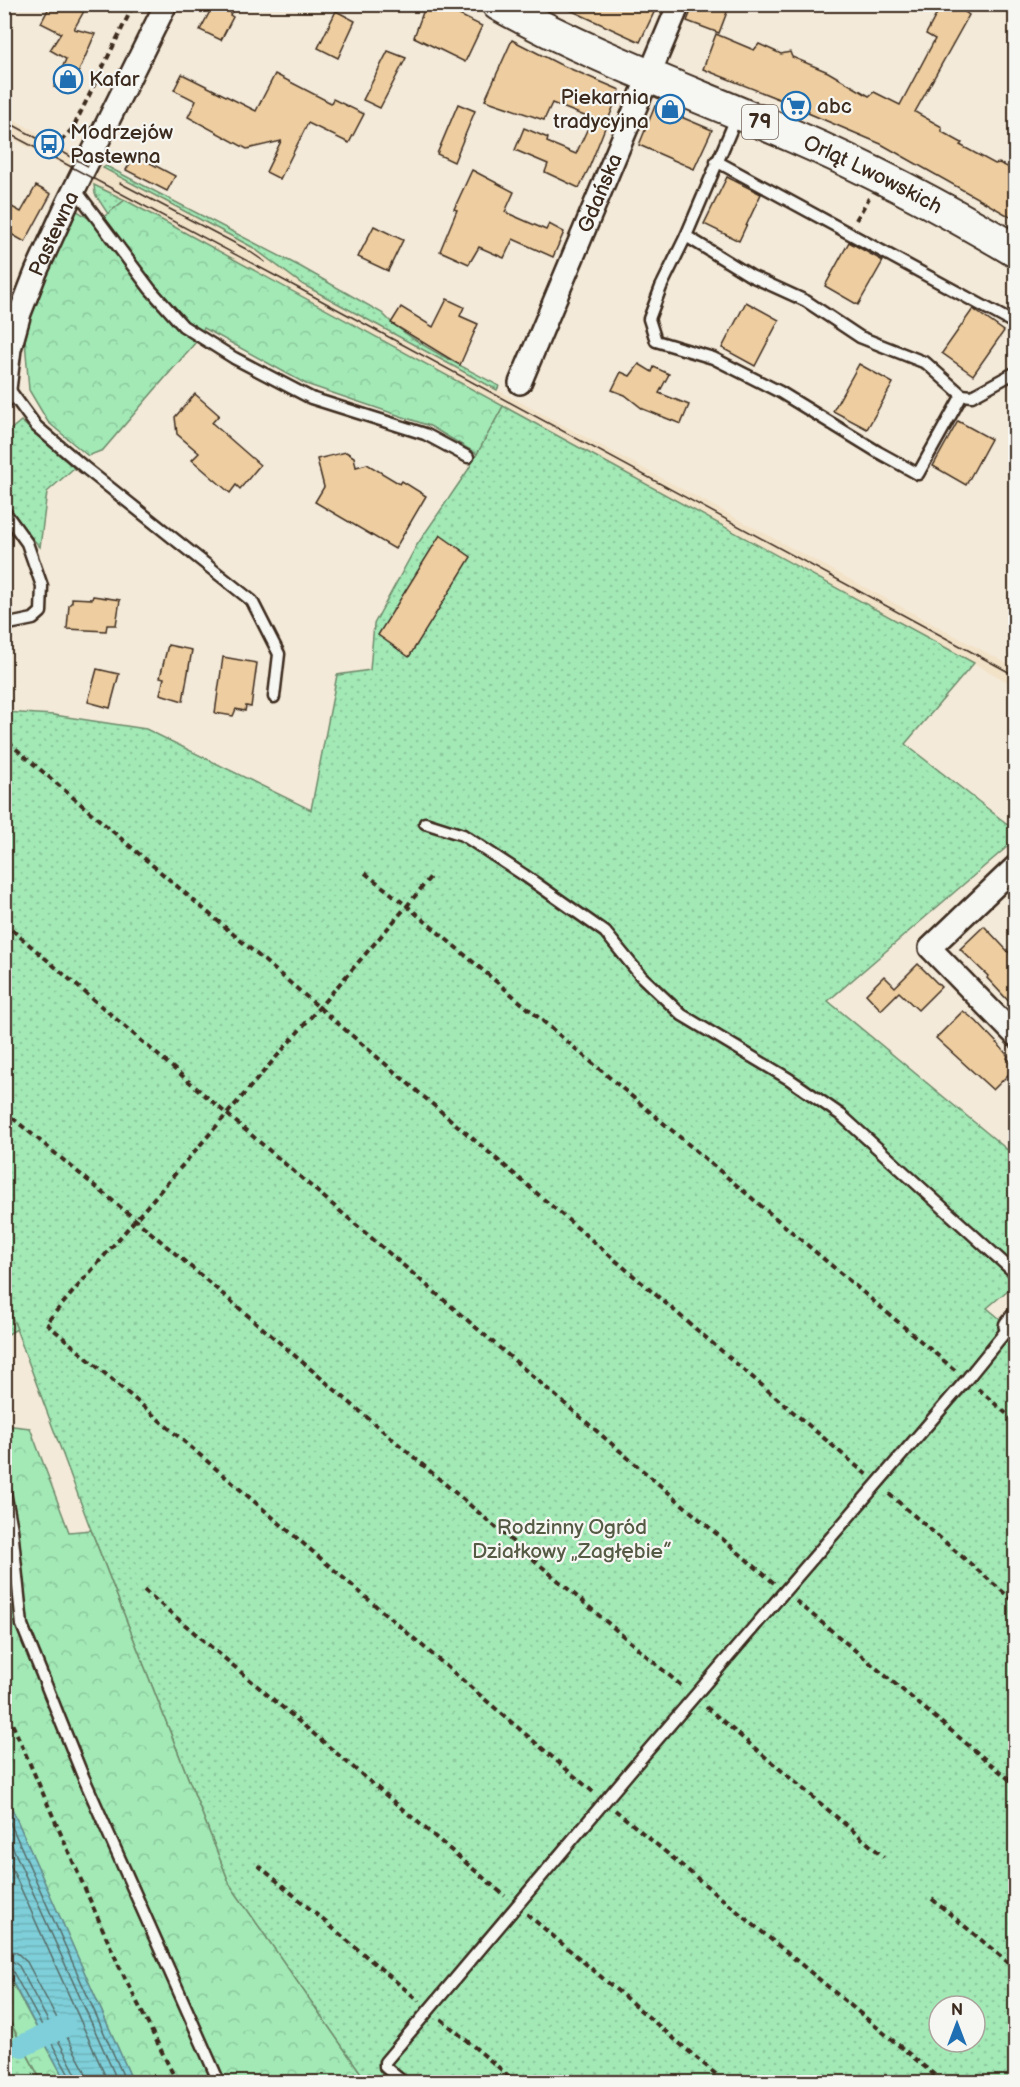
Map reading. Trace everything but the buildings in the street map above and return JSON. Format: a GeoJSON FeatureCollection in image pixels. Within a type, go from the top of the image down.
{"type":"FeatureCollection","features":[{"type":"Feature","properties":{"kind":"main road","name":"Orląt Lwowskich"},"geometry":{"type":"LineString","coordinates":[[484,7],[799,138],[874,173],[1016,251]]}},
{"type":"Feature","properties":{"kind":"street","name":"Gdańska"},"geometry":{"type":"LineString","coordinates":[[520,383],[679,4]]}},
{"type":"Feature","properties":{"kind":"street","name":"Pastewna"},"geometry":{"type":"LineString","coordinates":[[5,391],[10,350],[20,313],[36,272],[158,8]]}},
{"type":"Feature","properties":{"kind":"street"},"geometry":{"type":"LineString","coordinates":[[1016,866],[930,948],[1016,1036]]}},
{"type":"Feature","properties":{"kind":"lane"},"geometry":{"type":"LineString","coordinates":[[738,113],[649,319],[656,341],[713,358],[780,392],[918,474],[962,395]]}},
{"type":"Feature","properties":{"kind":"lane"},"geometry":{"type":"LineString","coordinates":[[716,162],[1016,324]]}},
{"type":"Feature","properties":{"kind":"lane"},"geometry":{"type":"LineString","coordinates":[[75,189],[150,289],[183,326],[234,358],[312,398],[425,434],[468,457]]}},
{"type":"Feature","properties":{"kind":"lane"},"geometry":{"type":"LineString","coordinates":[[686,236],[751,276],[806,301],[860,337],[926,363],[962,395],[972,396],[1016,372]]}},
{"type":"Feature","properties":{"kind":"lane"},"geometry":{"type":"LineString","coordinates":[[5,391],[36,426],[252,602],[279,654],[274,697]]}},
{"type":"Feature","properties":{"kind":"lane"},"geometry":{"type":"LineString","coordinates":[[4,511],[27,543],[42,586],[41,612],[33,620],[4,625]]}},
{"type":"Feature","properties":{"kind":"lane"},"geometry":{"type":"LineString","coordinates":[[425,823],[463,835],[605,932],[641,976],[682,1015],[789,1079],[841,1115],[1016,1274]]}},
{"type":"Feature","properties":{"kind":"lane"},"geometry":{"type":"LineString","coordinates":[[403,2082],[385,2067],[385,2062],[1013,1323]]}},
{"type":"Feature","properties":{"kind":"lane"},"geometry":{"type":"LineString","coordinates":[[4,1488],[12,1529],[22,1625],[82,1774],[219,2082]]}},
{"type":"Feature","properties":{"kind":"path"},"geometry":{"type":"LineString","coordinates":[[61,141],[73,128],[134,4]]}},
{"type":"Feature","properties":{"kind":"path"},"geometry":{"type":"LineString","coordinates":[[462,4],[484,7]]}},
{"type":"Feature","properties":{"kind":"path"},"geometry":{"type":"LineString","coordinates":[[847,233],[873,192]]}},
{"type":"Feature","properties":{"kind":"path"},"geometry":{"type":"LineString","coordinates":[[8,742],[1016,1603]]}},
{"type":"Feature","properties":{"kind":"path"},"geometry":{"type":"LineString","coordinates":[[365,873],[407,906],[1016,1422]]}},
{"type":"Feature","properties":{"kind":"path"},"geometry":{"type":"LineString","coordinates":[[431,876],[46,1323],[604,1802],[942,2082]]}},
{"type":"Feature","properties":{"kind":"path"},"geometry":{"type":"LineString","coordinates":[[4,924],[784,1592],[1016,1785]]}},
{"type":"Feature","properties":{"kind":"path"},"geometry":{"type":"LineString","coordinates":[[4,1111],[136,1220],[884,1857]]}},
{"type":"Feature","properties":{"kind":"path"},"geometry":{"type":"LineString","coordinates":[[144,1590],[725,2082]]}},
{"type":"Feature","properties":{"kind":"path"},"geometry":{"type":"LineString","coordinates":[[4,1705],[119,1965],[177,2082]]}},
{"type":"Feature","properties":{"kind":"path"},"geometry":{"type":"LineString","coordinates":[[258,1865],[516,2082]]}},
{"type":"Feature","properties":{"kind":"path"},"geometry":{"type":"LineString","coordinates":[[932,1899],[1016,1969]]}},
{"type":"Feature","properties":{"kind":"shaded area"},"geometry":{"type":"Polygon","coordinates":[[[4,114],[252,247],[302,284],[321,295],[1015,668],[1015,686],[125,200],[74,177],[75,171],[5,135],[4,114]]]}},
{"type":"Feature","properties":{"kind":"green space"},"geometry":{"type":"Polygon","coordinates":[[[106,166],[301,267],[382,313],[421,344],[499,386],[497,390],[302,284],[252,247],[103,168],[106,166]]]}},
{"type":"Feature","properties":{"kind":"green space"},"geometry":{"type":"Polygon","coordinates":[[[94,185],[125,200],[108,214],[95,194],[94,185]]]}},
{"type":"Feature","properties":{"kind":"green space"},"geometry":{"type":"Polygon","coordinates":[[[125,200],[503,406],[477,454],[430,426],[306,384],[204,328],[195,343],[103,450],[88,456],[48,422],[29,390],[25,340],[37,290],[76,210],[96,223],[125,200]]]}},
{"type":"Feature","properties":{"kind":"green space","name":"Rodzinny Ogród Działkowy „Zagłębie”"},"geometry":{"type":"Polygon","coordinates":[[[503,406],[974,663],[905,744],[1015,830],[1015,840],[828,1001],[1015,1156],[1015,1284],[987,1308],[1016,1332],[1015,2082],[367,2082],[230,1885],[91,1530],[5,1299],[4,712],[54,715],[146,729],[311,810],[337,675],[370,670],[374,624],[417,545],[468,470],[503,406]]]}},
{"type":"Feature","properties":{"kind":"green space"},"geometry":{"type":"Polygon","coordinates":[[[21,421],[74,468],[47,492],[40,547],[5,507],[4,435],[21,421]]]}},
{"type":"Feature","properties":{"kind":"green space"},"geometry":{"type":"Polygon","coordinates":[[[4,1299],[17,1329],[5,1336],[4,1336],[4,1299]]]}},
{"type":"Feature","properties":{"kind":"green space"},"geometry":{"type":"Polygon","coordinates":[[[4,1425],[30,1428],[69,1532],[91,1530],[230,1885],[367,2082],[133,2082],[5,1793],[4,1425]]]}},
{"type":"Feature","properties":{"kind":"green space"},"geometry":{"type":"Polygon","coordinates":[[[4,1968],[66,2082],[42,2082],[5,2012],[4,1968]]]}},
{"type":"Feature","properties":{"kind":"green space"},"geometry":{"type":"Polygon","coordinates":[[[4,2012],[42,2082],[5,2082],[4,2012]]]}},
{"type":"Feature","properties":{"kind":"water"},"geometry":{"type":"Polygon","coordinates":[[[5,1793],[133,2082],[66,2082],[5,1968],[5,1793]]]}},
{"type":"Feature","properties":{"kind":"waterway"},"geometry":{"type":"LineString","coordinates":[[22,2046],[65,2026]]}},
{"type":"Feature","properties":{"kind":"tram line"},"geometry":{"type":"LineString","coordinates":[[4,120],[88,166]]}},
{"type":"Feature","properties":{"kind":"tram line"},"geometry":{"type":"LineString","coordinates":[[4,131],[1016,676]]}},
{"type":"Feature","properties":{"kind":"tram line"},"geometry":{"type":"LineString","coordinates":[[120,183],[246,249],[265,262]]}},
{"type":"Feature","properties":{"kind":"place","name":"Kafar"},"geometry":{"type":"Point","coordinates":[68,79]}},
{"type":"Feature","properties":{"kind":"place","name":"abc"},"geometry":{"type":"Point","coordinates":[796,106]}},
{"type":"Feature","properties":{"kind":"place","name":"Piekarnia tradycyjna"},"geometry":{"type":"Point","coordinates":[670,109]}},
{"type":"Feature","properties":{"kind":"place","name":"Modrzejów Pastewna"},"geometry":{"type":"Point","coordinates":[49,144]}}]}
